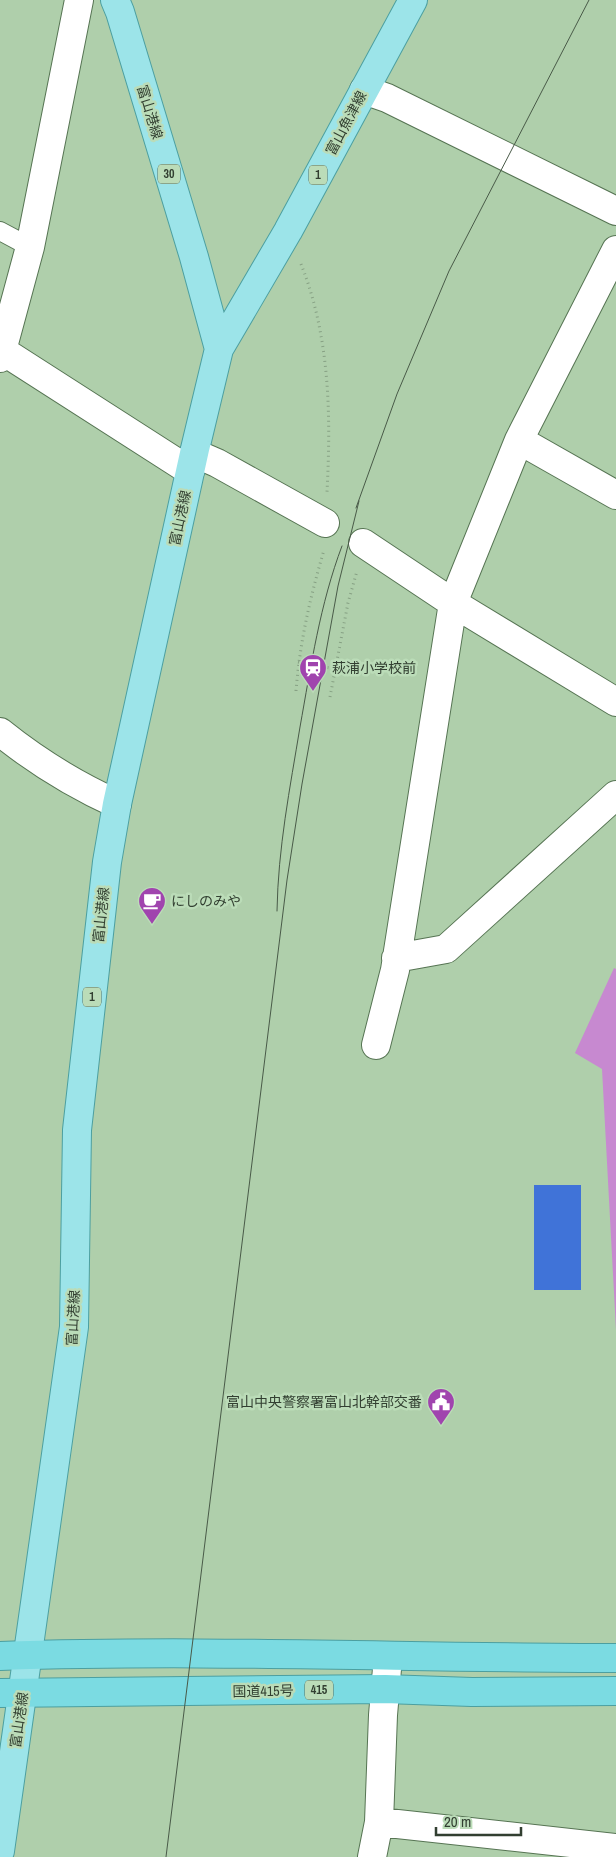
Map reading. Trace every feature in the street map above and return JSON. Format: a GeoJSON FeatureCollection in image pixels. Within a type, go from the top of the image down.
{"type":"FeatureCollection","features":[{"type":"Feature","properties":{"kind":"highway"},"geometry":{"type":"LineString","coordinates":[[0,1656],[191,1654],[616,1658]]}},
{"type":"Feature","properties":{"kind":"highway","name":"国道415号"},"geometry":{"type":"LineString","coordinates":[[11,1693],[385,1689],[472,1692],[616,1690]]}},
{"type":"Feature","properties":{"kind":"main road","name":"富山港線"},"geometry":{"type":"LineString","coordinates":[[0,1851],[11,1693],[28,1655],[74,1328],[77,1130],[107,862],[117,804],[192,462],[219,349],[180,210],[115,0]]}},
{"type":"Feature","properties":{"kind":"main road","name":"富山魚津線"},"geometry":{"type":"LineString","coordinates":[[219,349],[288,231],[413,0]]}},
{"type":"Feature","properties":{"kind":"street"},"geometry":{"type":"LineString","coordinates":[[80,0],[30,247],[1,354],[192,462],[217,463],[325,523]]}},
{"type":"Feature","properties":{"kind":"street"},"geometry":{"type":"LineString","coordinates":[[364,90],[396,103],[616,211]]}},
{"type":"Feature","properties":{"kind":"street"},"geometry":{"type":"LineString","coordinates":[[376,1045],[396,958],[453,603],[519,440],[616,250]]}},
{"type":"Feature","properties":{"kind":"street"},"geometry":{"type":"LineString","coordinates":[[519,440],[616,495]]}},
{"type":"Feature","properties":{"kind":"street"},"geometry":{"type":"LineString","coordinates":[[366,545],[453,603],[616,702]]}},
{"type":"Feature","properties":{"kind":"street"},"geometry":{"type":"LineString","coordinates":[[0,732],[29,756],[98,796],[117,804]]}},
{"type":"Feature","properties":{"kind":"street"},"geometry":{"type":"LineString","coordinates":[[396,958],[446,949],[616,795]]}},
{"type":"Feature","properties":{"kind":"street"},"geometry":{"type":"LineString","coordinates":[[372,1857],[379,1822],[388,1657]]}},
{"type":"Feature","properties":{"kind":"street"},"geometry":{"type":"LineString","coordinates":[[379,1822],[546,1849],[616,1848]]}},
{"type":"Feature","properties":{"kind":"lane"},"geometry":{"type":"LineString","coordinates":[[0,231],[30,247]]}},
{"type":"Feature","properties":{"kind":"path"},"geometry":{"type":"LineString","coordinates":[[288,231],[311,290],[323,344],[329,397],[329,461],[325,523],[328,538],[309,600],[298,662],[296,691]]}},
{"type":"Feature","properties":{"kind":"path"},"geometry":{"type":"LineString","coordinates":[[330,697],[348,603],[361,555],[366,545]]}},
{"type":"Feature","properties":{"kind":"path"},"geometry":{"type":"LineString","coordinates":[[298,662],[334,669]]}},
{"type":"Feature","properties":{"kind":"shaded area"},"geometry":{"type":"Polygon","coordinates":[[[614,968],[616,969],[616,1330],[602,1069],[575,1053],[614,968]]]}},
{"type":"Feature","properties":{"kind":"water"},"geometry":{"type":"Polygon","coordinates":[[[534,1185],[581,1185],[581,1290],[534,1290],[534,1185]]]}},
{"type":"Feature","properties":{"kind":"tram line"},"geometry":{"type":"LineString","coordinates":[[356,508],[397,394],[449,271],[589,0]]}},
{"type":"Feature","properties":{"kind":"tram line"},"geometry":{"type":"LineString","coordinates":[[166,1857],[287,880],[302,784],[338,586],[359,501]]}},
{"type":"Feature","properties":{"kind":"tram line"},"geometry":{"type":"LineString","coordinates":[[277,911],[285,818],[308,681],[322,613],[342,546]]}},
{"type":"Feature","properties":{"kind":"place","name":"萩浦小学校前"},"geometry":{"type":"Point","coordinates":[313,692]}},
{"type":"Feature","properties":{"kind":"place","name":"にしのみや"},"geometry":{"type":"Point","coordinates":[152,925]}},
{"type":"Feature","properties":{"kind":"place","name":"富山中央警察署富山北幹部交番"},"geometry":{"type":"Point","coordinates":[441,1426]}}]}
